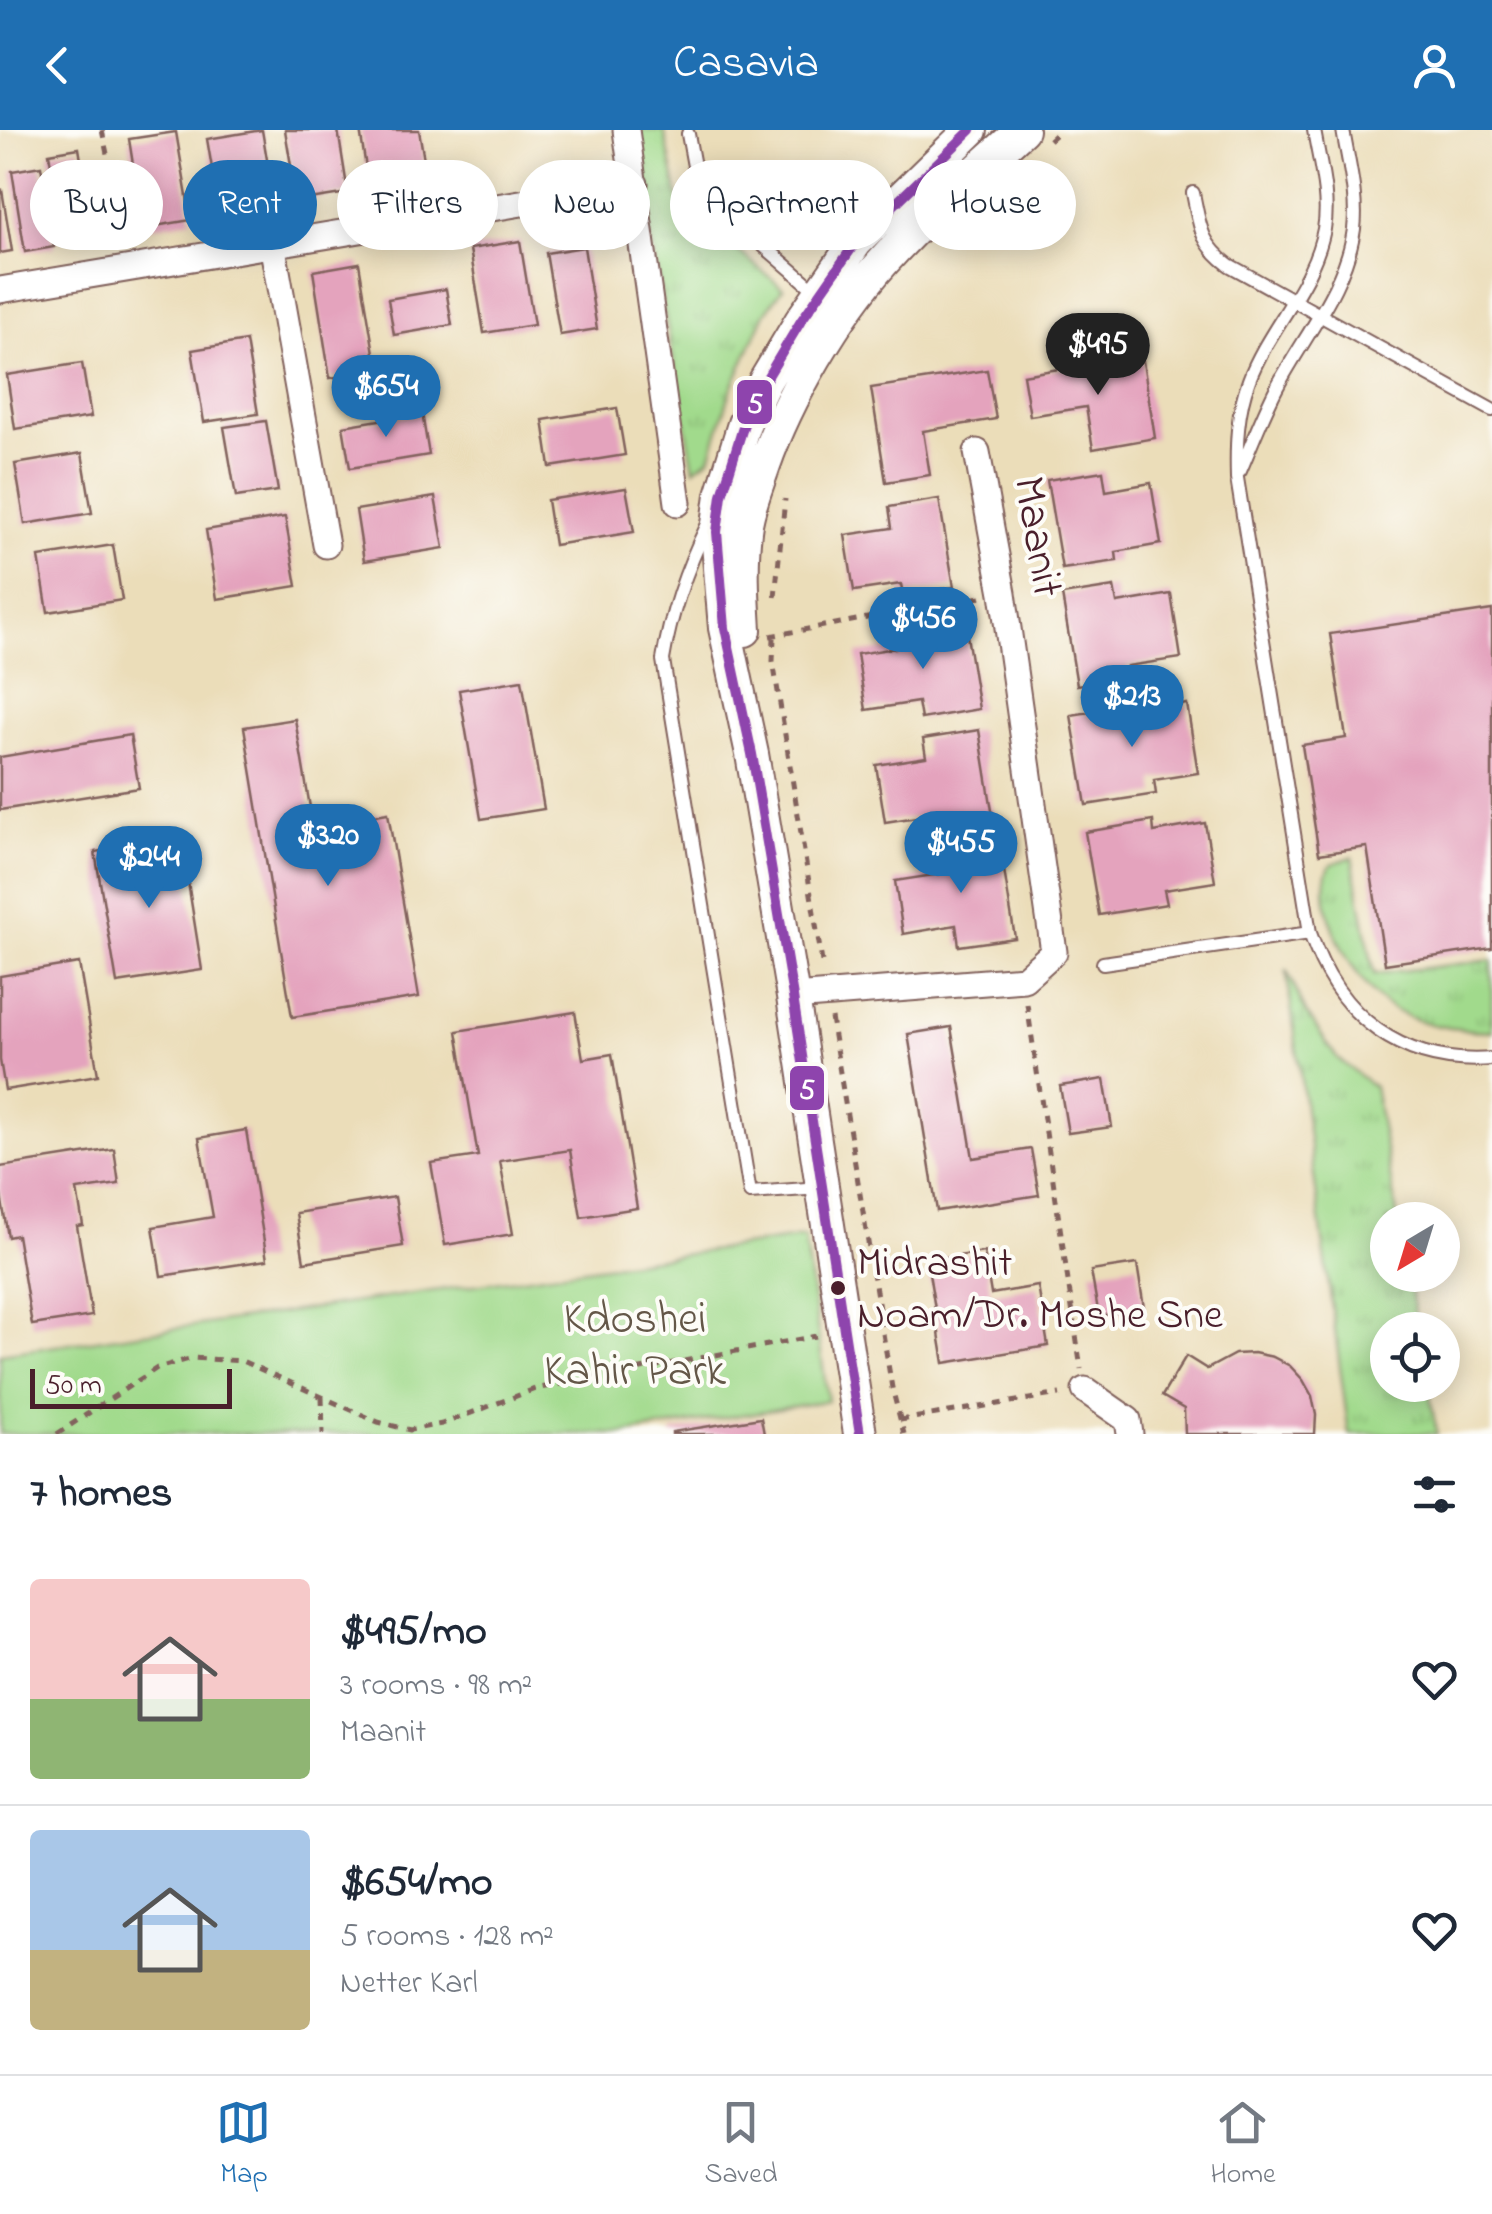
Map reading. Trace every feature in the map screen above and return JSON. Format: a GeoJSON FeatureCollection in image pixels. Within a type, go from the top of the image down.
{"type":"FeatureCollection","features":[{"type":"Feature","properties":{"kind":"street"},"geometry":{"type":"LineString","coordinates":[[626,130],[631,160]]}},
{"type":"Feature","properties":{"kind":"street"},"geometry":{"type":"LineString","coordinates":[[860,1434],[794,997],[723,612],[717,532],[722,495],[744,424],[765,381],[819,294],[856,242],[972,130]]}},
{"type":"Feature","properties":{"kind":"street"},"geometry":{"type":"LineString","coordinates":[[752,754],[760,638],[742,572],[745,527],[757,485],[794,396],[845,315],[892,253],[1034,136]]}},
{"type":"Feature","properties":{"kind":"street"},"geometry":{"type":"LineString","coordinates":[[317,236],[518,203]]}},
{"type":"Feature","properties":{"kind":"street"},"geometry":{"type":"LineString","coordinates":[[0,290],[233,250]]}},
{"type":"Feature","properties":{"kind":"street"},"geometry":{"type":"LineString","coordinates":[[273,250],[326,545]]}},
{"type":"Feature","properties":{"kind":"street"},"geometry":{"type":"LineString","coordinates":[[644,250],[678,503]]}},
{"type":"Feature","properties":{"kind":"street","name":"Maanit"},"geometry":{"type":"LineString","coordinates":[[977,452],[1004,593],[1054,952],[1024,979]]}},
{"type":"Feature","properties":{"kind":"street"},"geometry":{"type":"LineString","coordinates":[[794,997],[1024,979]]}},
{"type":"Feature","properties":{"kind":"street"},"geometry":{"type":"LineString","coordinates":[[1084,1390],[1128,1420],[1130,1434]]}},
{"type":"Feature","properties":{"kind":"lane"},"geometry":{"type":"LineString","coordinates":[[1314,130],[1325,224],[1308,276],[1250,378],[1238,430],[1236,478],[1310,933],[1319,960],[1334,985],[1356,1013],[1375,1028],[1399,1044],[1430,1055],[1461,1061],[1492,1059]]}},
{"type":"Feature","properties":{"kind":"lane"},"geometry":{"type":"LineString","coordinates":[[1236,478],[1276,388],[1334,288],[1354,228],[1343,130]]}},
{"type":"Feature","properties":{"kind":"lane"},"geometry":{"type":"LineString","coordinates":[[688,134],[696,177],[704,194],[845,315]]}},
{"type":"Feature","properties":{"kind":"lane"},"geometry":{"type":"LineString","coordinates":[[1193,193],[1202,236],[1211,252],[1249,278],[1492,410]]}},
{"type":"Feature","properties":{"kind":"lane"},"geometry":{"type":"LineString","coordinates":[[722,495],[681,581],[668,623],[663,660],[750,1194],[824,1188]]}},
{"type":"Feature","properties":{"kind":"lane"},"geometry":{"type":"LineString","coordinates":[[1103,962],[1310,933]]}},
{"type":"Feature","properties":{"kind":"path"},"geometry":{"type":"LineString","coordinates":[[102,130],[131,268]]}},
{"type":"Feature","properties":{"kind":"path"},"geometry":{"type":"LineString","coordinates":[[1034,136],[1060,130]]}},
{"type":"Feature","properties":{"kind":"path"},"geometry":{"type":"LineString","coordinates":[[775,606],[785,498]]}},
{"type":"Feature","properties":{"kind":"path"},"geometry":{"type":"LineString","coordinates":[[760,638],[1004,593]]}},
{"type":"Feature","properties":{"kind":"path"},"geometry":{"type":"LineString","coordinates":[[760,638],[774,620]]}},
{"type":"Feature","properties":{"kind":"path"},"geometry":{"type":"LineString","coordinates":[[760,638],[773,660],[892,1388],[904,1434]]}},
{"type":"Feature","properties":{"kind":"path"},"geometry":{"type":"LineString","coordinates":[[900,1420],[1084,1390],[1024,979]]}},
{"type":"Feature","properties":{"kind":"path"},"geometry":{"type":"LineString","coordinates":[[57,1434],[157,1368],[193,1358],[242,1362],[378,1422],[410,1430],[442,1424],[535,1389],[844,1331]]}},
{"type":"Feature","properties":{"kind":"path"},"geometry":{"type":"LineString","coordinates":[[322,1397],[323,1434]]}},
{"type":"Feature","properties":{"kind":"green space"},"geometry":{"type":"Polygon","coordinates":[[[630,130],[664,130],[670,160],[670,250],[737,250],[783,288],[765,313],[731,390],[710,458],[694,469],[650,236],[650,160],[636,160],[630,130]]]}},
{"type":"Feature","properties":{"kind":"green space"},"geometry":{"type":"Polygon","coordinates":[[[1352,857],[1374,974],[1492,960],[1492,1031],[1417,1020],[1394,1010],[1365,984],[1340,944],[1326,901],[1331,864],[1352,857]]]}},
{"type":"Feature","properties":{"kind":"green space"},"geometry":{"type":"Polygon","coordinates":[[[1286,969],[1307,1014],[1337,1058],[1374,1087],[1395,1202],[1370,1202],[1370,1292],[1411,1292],[1415,1312],[1370,1312],[1370,1402],[1431,1402],[1437,1434],[1349,1434],[1286,969]]]}},
{"type":"Feature","properties":{"kind":"green space","name":"Kdoshei Kahir Park"},"geometry":{"type":"Polygon","coordinates":[[[804,1237],[828,1401],[623,1434],[0,1434],[0,1354],[804,1237]]]}},
{"type":"Feature","properties":{"kind":"building"},"geometry":{"type":"Polygon","coordinates":[[[262,130],[267,160],[211,160],[207,139],[262,130]]]}},
{"type":"Feature","properties":{"kind":"building"},"geometry":{"type":"Polygon","coordinates":[[[285,130],[338,130],[343,160],[337,160],[337,195],[317,198],[317,160],[290,160],[285,130]]]}},
{"type":"Feature","properties":{"kind":"building"},"geometry":{"type":"Polygon","coordinates":[[[360,130],[419,130],[424,160],[365,160],[360,130]]]}},
{"type":"Feature","properties":{"kind":"building"},"geometry":{"type":"Polygon","coordinates":[[[176,132],[183,173],[183,221],[163,225],[163,160],[132,160],[129,139],[176,132]]]}},
{"type":"Feature","properties":{"kind":"building"},"geometry":{"type":"Polygon","coordinates":[[[79,148],[81,160],[50,160],[49,153],[79,148]]]}},
{"type":"Feature","properties":{"kind":"building"},"geometry":{"type":"Polygon","coordinates":[[[30,168],[30,250],[37,250],[25,252],[12,171],[30,168]]]}},
{"type":"Feature","properties":{"kind":"building"},"geometry":{"type":"Polygon","coordinates":[[[0,191],[12,251],[0,253],[0,191]]]}},
{"type":"Feature","properties":{"kind":"building"},"geometry":{"type":"Polygon","coordinates":[[[518,241],[534,325],[484,333],[470,250],[498,250],[498,245],[518,241]]]}},
{"type":"Feature","properties":{"kind":"building"},"geometry":{"type":"Polygon","coordinates":[[[584,250],[597,329],[560,335],[546,253],[584,250]]]}},
{"type":"Feature","properties":{"kind":"building"},"geometry":{"type":"Polygon","coordinates":[[[359,263],[377,371],[330,378],[313,271],[359,263]]]}},
{"type":"Feature","properties":{"kind":"building"},"geometry":{"type":"Polygon","coordinates":[[[446,289],[452,325],[394,335],[388,299],[446,289]]]}},
{"type":"Feature","properties":{"kind":"building"},"geometry":{"type":"Polygon","coordinates":[[[246,341],[258,414],[204,422],[192,350],[246,341]]]}},
{"type":"Feature","properties":{"kind":"building"},"geometry":{"type":"Polygon","coordinates":[[[1142,355],[1155,438],[1093,449],[1086,407],[1030,416],[1023,375],[1142,355]]]}},
{"type":"Feature","properties":{"kind":"building"},"geometry":{"type":"Polygon","coordinates":[[[82,363],[91,417],[15,429],[7,375],[82,363]]]}},
{"type":"Feature","properties":{"kind":"building"},"geometry":{"type":"Polygon","coordinates":[[[987,370],[996,419],[923,431],[930,475],[886,482],[871,388],[987,370]]]}},
{"type":"Feature","properties":{"kind":"building"},"geometry":{"type":"Polygon","coordinates":[[[617,408],[625,455],[550,467],[543,420],[617,408]]]}},
{"type":"Feature","properties":{"kind":"building"},"geometry":{"type":"Polygon","coordinates":[[[422,413],[429,455],[350,468],[343,426],[422,413]]]}},
{"type":"Feature","properties":{"kind":"building"},"geometry":{"type":"Polygon","coordinates":[[[266,421],[278,491],[236,497],[224,427],[266,421]]]}},
{"type":"Feature","properties":{"kind":"building"},"geometry":{"type":"Polygon","coordinates":[[[82,453],[92,513],[25,524],[15,464],[82,453]]]}},
{"type":"Feature","properties":{"kind":"building"},"geometry":{"type":"Polygon","coordinates":[[[1103,471],[1106,491],[1151,483],[1161,544],[1116,552],[1117,561],[1062,569],[1047,480],[1103,471]]]}},
{"type":"Feature","properties":{"kind":"building"},"geometry":{"type":"Polygon","coordinates":[[[626,488],[634,532],[554,545],[547,500],[626,488]]]}},
{"type":"Feature","properties":{"kind":"building"},"geometry":{"type":"Polygon","coordinates":[[[435,497],[444,548],[364,561],[356,510],[435,497]]]}},
{"type":"Feature","properties":{"kind":"building"},"geometry":{"type":"Polygon","coordinates":[[[939,499],[954,587],[903,595],[901,584],[854,591],[845,535],[892,528],[889,507],[939,499]]]}},
{"type":"Feature","properties":{"kind":"building"},"geometry":{"type":"Polygon","coordinates":[[[285,517],[297,586],[217,599],[206,530],[285,517]]]}},
{"type":"Feature","properties":{"kind":"building"},"geometry":{"type":"Polygon","coordinates":[[[113,545],[122,600],[48,612],[39,557],[113,545]]]}},
{"type":"Feature","properties":{"kind":"building"},"geometry":{"type":"Polygon","coordinates":[[[1114,587],[1117,603],[1171,594],[1181,658],[1127,666],[1129,676],[1077,685],[1062,595],[1114,587]]]}},
{"type":"Feature","properties":{"kind":"building"},"geometry":{"type":"Polygon","coordinates":[[[1492,610],[1492,948],[1385,964],[1367,847],[1319,854],[1302,745],[1346,738],[1330,634],[1492,610]]]}},
{"type":"Feature","properties":{"kind":"building"},"geometry":{"type":"Polygon","coordinates":[[[964,617],[979,709],[921,719],[918,702],[866,710],[857,654],[909,646],[906,627],[964,617]]]}},
{"type":"Feature","properties":{"kind":"building"},"geometry":{"type":"Polygon","coordinates":[[[522,680],[544,809],[481,819],[459,690],[522,680]]]}},
{"type":"Feature","properties":{"kind":"building"},"geometry":{"type":"Polygon","coordinates":[[[1142,704],[1143,711],[1187,704],[1198,773],[1154,780],[1156,794],[1086,805],[1071,715],[1142,704]]]}},
{"type":"Feature","properties":{"kind":"building"},"geometry":{"type":"Polygon","coordinates":[[[295,719],[313,825],[388,813],[419,997],[292,1017],[244,727],[295,719]]]}},
{"type":"Feature","properties":{"kind":"building"},"geometry":{"type":"Polygon","coordinates":[[[979,730],[994,823],[938,832],[936,814],[885,822],[876,765],[926,757],[923,739],[979,730]]]}},
{"type":"Feature","properties":{"kind":"building"},"geometry":{"type":"Polygon","coordinates":[[[130,735],[139,788],[0,810],[0,757],[130,735]]]}},
{"type":"Feature","properties":{"kind":"building"},"geometry":{"type":"Polygon","coordinates":[[[1153,821],[1154,832],[1205,823],[1215,882],[1164,890],[1167,904],[1099,915],[1085,832],[1153,821]]]}},
{"type":"Feature","properties":{"kind":"building"},"geometry":{"type":"Polygon","coordinates":[[[181,838],[202,970],[117,983],[95,852],[181,838]]]}},
{"type":"Feature","properties":{"kind":"building"},"geometry":{"type":"Polygon","coordinates":[[[999,839],[1015,938],[959,946],[956,925],[903,934],[895,881],[947,873],[943,848],[999,839]]]}},
{"type":"Feature","properties":{"kind":"building"},"geometry":{"type":"Polygon","coordinates":[[[79,963],[98,1075],[5,1090],[0,1060],[0,976],[79,963]]]}},
{"type":"Feature","properties":{"kind":"building"},"geometry":{"type":"Polygon","coordinates":[[[575,1012],[583,1059],[612,1054],[637,1208],[581,1217],[570,1150],[500,1161],[513,1234],[445,1245],[431,1163],[478,1156],[457,1031],[575,1012]]]}},
{"type":"Feature","properties":{"kind":"building"},"geometry":{"type":"Polygon","coordinates":[[[951,1027],[973,1158],[1031,1149],[1039,1195],[937,1211],[908,1034],[951,1027]]]}},
{"type":"Feature","properties":{"kind":"building"},"geometry":{"type":"Polygon","coordinates":[[[1104,1079],[1112,1127],[1068,1133],[1060,1086],[1104,1079]]]}},
{"type":"Feature","properties":{"kind":"building"},"geometry":{"type":"Polygon","coordinates":[[[246,1130],[267,1260],[161,1276],[153,1227],[213,1217],[199,1138],[246,1130]]]}},
{"type":"Feature","properties":{"kind":"building"},"geometry":{"type":"Polygon","coordinates":[[[114,1149],[119,1184],[77,1190],[83,1225],[77,1226],[92,1316],[32,1325],[17,1235],[8,1237],[0,1167],[114,1149]]]}},
{"type":"Feature","properties":{"kind":"building"},"geometry":{"type":"Polygon","coordinates":[[[395,1197],[403,1246],[304,1262],[296,1213],[395,1197]]]}},
{"type":"Feature","properties":{"kind":"building"},"geometry":{"type":"Polygon","coordinates":[[[984,1252],[991,1294],[1038,1286],[1048,1346],[944,1363],[927,1261],[984,1252]]]}},
{"type":"Feature","properties":{"kind":"building"},"geometry":{"type":"Polygon","coordinates":[[[1137,1264],[1144,1308],[1099,1316],[1091,1271],[1137,1264]]]}},
{"type":"Feature","properties":{"kind":"building"},"geometry":{"type":"Polygon","coordinates":[[[1254,1353],[1290,1366],[1303,1380],[1312,1396],[1315,1434],[1185,1434],[1184,1409],[1162,1396],[1186,1356],[1207,1369],[1235,1354],[1254,1353]]]}},
{"type":"Feature","properties":{"kind":"building"},"geometry":{"type":"Polygon","coordinates":[[[761,1418],[764,1434],[672,1434],[672,1432],[761,1418]]]}},
{"type":"Feature","properties":{"kind":"transit line","name":"5"},"geometry":{"type":"LineString","coordinates":[[860,1434],[793,997],[752,754],[725,628],[717,532],[722,495],[744,424],[801,321],[856,242],[971,130]]}},
{"type":"Feature","properties":{"kind":"place","name":"Midrashit Noam/Dr. Moshe Sne"},"geometry":{"type":"Point","coordinates":[838,1288]}}]}
